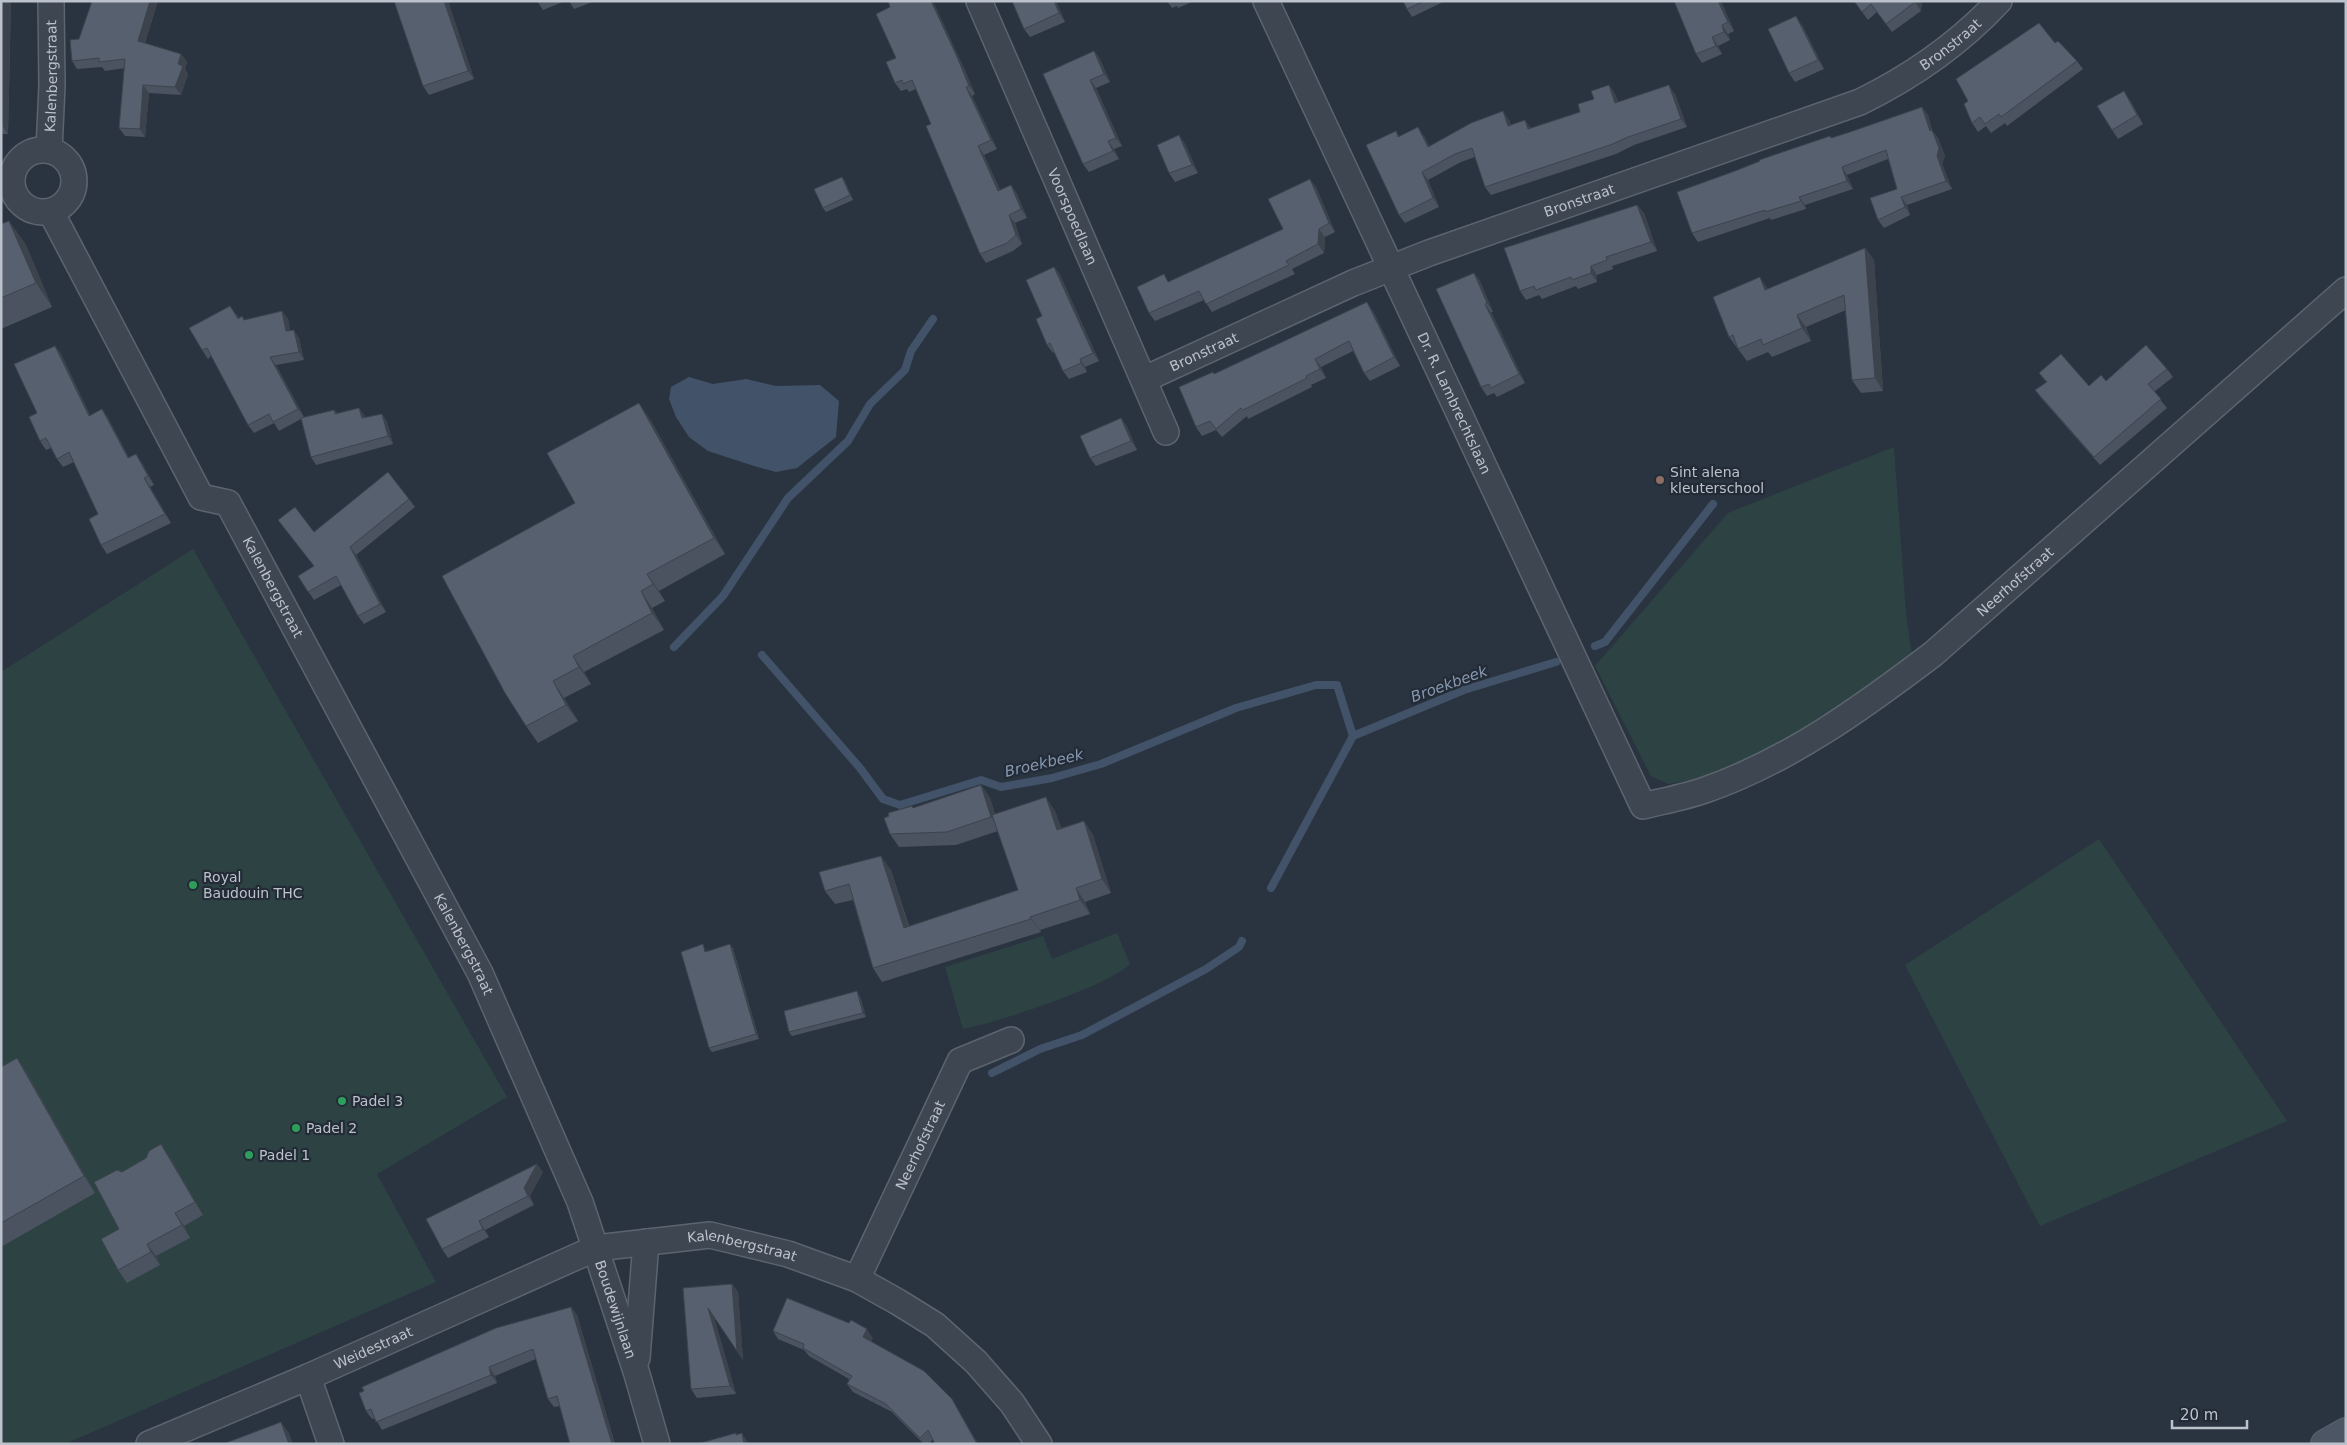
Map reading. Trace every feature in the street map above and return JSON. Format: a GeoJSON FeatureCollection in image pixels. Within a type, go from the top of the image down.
{"type":"FeatureCollection","features":[{"type":"Feature","properties":{"kind":"main road"},"geometry":{"type":"LineString","coordinates":[[2325,1444],[2346,1432]]}},
{"type":"Feature","properties":{"kind":"street","name":"Kalenbergstraat"},"geometry":{"type":"LineString","coordinates":[[49,150],[52,86],[51,1]]}},
{"type":"Feature","properties":{"kind":"street","name":"Voorspoedlaan"},"geometry":{"type":"LineString","coordinates":[[979,1],[1145,379],[1166,432]]}},
{"type":"Feature","properties":{"kind":"street","name":"Dr. R. Lambrechtslaan"},"geometry":{"type":"LineString","coordinates":[[1266,1],[1643,806]]}},
{"type":"Feature","properties":{"kind":"street","name":"Bronstraat"},"geometry":{"type":"LineString","coordinates":[[1145,379],[1353,283],[1860,102],[1917,70],[1954,42],[1999,1]]}},
{"type":"Feature","properties":{"kind":"street","name":"Kalenbergstraat"},"geometry":{"type":"LineString","coordinates":[[49,150],[59,154],[67,161],[72,170],[73,190],[68,200],[51,212],[39,213],[27,209],[7,192],[16,164],[30,153],[49,150]]}},
{"type":"Feature","properties":{"kind":"street","name":"Kalenbergstraat"},"geometry":{"type":"LineString","coordinates":[[51,212],[201,497],[228,503],[480,973],[580,1202],[596,1248],[710,1235],[788,1254],[857,1280],[898,1302],[953,1340],[1012,1403],[1039,1444]]}},
{"type":"Feature","properties":{"kind":"street","name":"Neerhofstraat"},"geometry":{"type":"LineString","coordinates":[[1643,806],[1705,790],[1740,776],[1803,744],[1884,692],[1933,654],[2346,290]]}},
{"type":"Feature","properties":{"kind":"street","name":"Neerhofstraat"},"geometry":{"type":"LineString","coordinates":[[857,1280],[960,1061],[1011,1040]]}},
{"type":"Feature","properties":{"kind":"street","name":"Boudewijnlaan"},"geometry":{"type":"LineString","coordinates":[[636,1371],[646,1242]]}},
{"type":"Feature","properties":{"kind":"street","name":"Boudewijnlaan"},"geometry":{"type":"LineString","coordinates":[[596,1248],[636,1371],[657,1444]]}},
{"type":"Feature","properties":{"kind":"street","name":"Weidestraat"},"geometry":{"type":"LineString","coordinates":[[150,1444],[596,1248]]}},
{"type":"Feature","properties":{"kind":"street"},"geometry":{"type":"LineString","coordinates":[[308,1376],[331,1444]]}},
{"type":"Feature","properties":{"kind":"green space"},"geometry":{"type":"Polygon","coordinates":[[[1894,447],[1906,613],[1912,656],[1800,734],[1762,753],[1697,779],[1668,784],[1651,776],[1595,666],[1728,513],[1894,447]]]}},
{"type":"Feature","properties":{"kind":"green space","name":"Royal Baudouin THC"},"geometry":{"type":"Polygon","coordinates":[[[193,549],[507,1097],[377,1174],[436,1282],[65,1444],[1,1444],[1,672],[193,549]]]}},
{"type":"Feature","properties":{"kind":"green space"},"geometry":{"type":"Polygon","coordinates":[[[2099,839],[2287,1121],[2040,1226],[1905,965],[2099,839]]]}},
{"type":"Feature","properties":{"kind":"green space"},"geometry":{"type":"Polygon","coordinates":[[[1117,933],[1130,964],[1118,973],[1076,993],[1000,1019],[963,1029],[945,967],[1043,936],[1052,959],[1117,933]]]}},
{"type":"Feature","properties":{"kind":"water"},"geometry":{"type":"Polygon","coordinates":[[[689,377],[713,384],[746,379],[776,386],[820,385],[839,401],[836,437],[797,468],[776,472],[708,451],[689,437],[676,417],[669,399],[671,387],[689,377]]]}},
{"type":"Feature","properties":{"kind":"building"},"geometry":{"type":"Polygon","coordinates":[[[92,1],[150,1],[138,41],[181,54],[178,64],[183,66],[175,87],[143,85],[140,129],[119,128],[125,59],[99,62],[99,58],[72,61],[70,40],[79,39],[92,1]]]}},
{"type":"Feature","properties":{"kind":"building"},"geometry":{"type":"Polygon","coordinates":[[[394,1],[444,1],[468,71],[423,86],[394,1]]]}},
{"type":"Feature","properties":{"kind":"building"},"geometry":{"type":"Polygon","coordinates":[[[888,1],[931,1],[969,86],[966,87],[991,140],[978,146],[998,191],[1011,185],[1021,209],[1009,215],[1016,235],[1007,243],[980,254],[926,126],[931,124],[912,80],[903,84],[902,80],[895,83],[886,62],[896,58],[876,14],[890,7],[888,1]]]}},
{"type":"Feature","properties":{"kind":"building"},"geometry":{"type":"Polygon","coordinates":[[[1012,1],[1054,1],[1059,13],[1024,29],[1012,1]]]}},
{"type":"Feature","properties":{"kind":"building"},"geometry":{"type":"Polygon","coordinates":[[[1403,1],[1424,1],[1407,9],[1403,1]]]}},
{"type":"Feature","properties":{"kind":"building"},"geometry":{"type":"Polygon","coordinates":[[[1674,1],[1718,1],[1728,22],[1722,25],[1724,32],[1712,37],[1716,46],[1696,54],[1674,1]]]}},
{"type":"Feature","properties":{"kind":"building"},"geometry":{"type":"Polygon","coordinates":[[[1854,1],[1915,2],[1886,24],[1871,4],[1862,12],[1854,1]]]}},
{"type":"Feature","properties":{"kind":"building"},"geometry":{"type":"Polygon","coordinates":[[[1796,16],[1818,60],[1789,73],[1768,29],[1796,16]]]}},
{"type":"Feature","properties":{"kind":"building"},"geometry":{"type":"Polygon","coordinates":[[[2039,23],[2055,43],[2058,41],[2077,61],[2001,117],[1999,114],[1985,124],[1980,117],[1972,123],[1964,104],[1968,101],[1956,79],[2039,23]]]}},
{"type":"Feature","properties":{"kind":"building"},"geometry":{"type":"Polygon","coordinates":[[[1094,51],[1104,74],[1090,80],[1116,138],[1108,141],[1113,151],[1083,164],[1043,74],[1094,51]]]}},
{"type":"Feature","properties":{"kind":"building"},"geometry":{"type":"Polygon","coordinates":[[[1609,85],[1615,103],[1669,85],[1681,119],[1485,187],[1472,148],[1455,154],[1422,172],[1433,198],[1399,215],[1366,145],[1396,131],[1398,137],[1418,127],[1428,147],[1471,123],[1503,111],[1508,126],[1525,120],[1528,129],[1580,112],[1578,104],[1594,99],[1591,91],[1609,85]]]}},
{"type":"Feature","properties":{"kind":"building"},"geometry":{"type":"Polygon","coordinates":[[[2124,91],[2137,115],[2112,130],[2097,106],[2124,91]]]}},
{"type":"Feature","properties":{"kind":"building"},"geometry":{"type":"Polygon","coordinates":[[[1922,107],[1930,131],[1932,130],[1939,148],[1937,156],[1946,181],[1901,197],[1905,207],[1878,220],[1870,198],[1897,189],[1886,150],[1842,167],[1847,181],[1799,197],[1801,201],[1765,212],[1765,210],[1692,233],[1677,192],[1735,171],[1759,160],[1830,136],[1831,138],[1847,133],[1922,107]]]}},
{"type":"Feature","properties":{"kind":"building"},"geometry":{"type":"Polygon","coordinates":[[[1179,135],[1192,165],[1169,173],[1157,145],[1179,135]]]}},
{"type":"Feature","properties":{"kind":"building"},"geometry":{"type":"Polygon","coordinates":[[[842,177],[850,195],[823,208],[814,189],[842,177]]]}},
{"type":"Feature","properties":{"kind":"building"},"geometry":{"type":"Polygon","coordinates":[[[1310,179],[1329,223],[1319,229],[1318,244],[1286,261],[1289,265],[1206,304],[1199,291],[1149,313],[1137,287],[1164,274],[1168,282],[1283,229],[1268,199],[1310,179]]]}},
{"type":"Feature","properties":{"kind":"building"},"geometry":{"type":"Polygon","coordinates":[[[1637,205],[1651,242],[1606,257],[1607,260],[1591,266],[1591,273],[1572,280],[1571,277],[1536,290],[1534,286],[1520,291],[1504,248],[1637,205]]]}},
{"type":"Feature","properties":{"kind":"building"},"geometry":{"type":"Polygon","coordinates":[[[9,221],[36,283],[1,298],[1,224],[9,221]]]}},
{"type":"Feature","properties":{"kind":"building"},"geometry":{"type":"Polygon","coordinates":[[[1865,248],[1875,378],[1852,380],[1844,295],[1797,315],[1802,328],[1763,345],[1761,339],[1738,349],[1733,335],[1729,337],[1713,297],[1760,277],[1765,290],[1865,248]]]}},
{"type":"Feature","properties":{"kind":"building"},"geometry":{"type":"Polygon","coordinates":[[[1054,267],[1093,353],[1080,359],[1081,363],[1063,371],[1050,343],[1047,345],[1036,319],[1042,316],[1026,280],[1054,267]]]}},
{"type":"Feature","properties":{"kind":"building"},"geometry":{"type":"Polygon","coordinates":[[[1474,273],[1487,303],[1485,304],[1519,374],[1491,388],[1489,384],[1481,387],[1436,289],[1474,273]]]}},
{"type":"Feature","properties":{"kind":"building"},"geometry":{"type":"Polygon","coordinates":[[[1367,302],[1394,357],[1364,373],[1349,341],[1315,359],[1320,369],[1306,376],[1307,378],[1243,410],[1241,408],[1216,429],[1210,421],[1196,427],[1179,387],[1213,372],[1214,374],[1367,302]]]}},
{"type":"Feature","properties":{"kind":"building"},"geometry":{"type":"Polygon","coordinates":[[[230,306],[238,319],[242,316],[244,320],[282,311],[286,331],[294,330],[299,352],[270,357],[298,409],[273,422],[269,414],[248,425],[207,348],[202,350],[189,328],[230,306]]]}},
{"type":"Feature","properties":{"kind":"building"},"geometry":{"type":"Polygon","coordinates":[[[2146,345],[2167,369],[2148,384],[2161,399],[2094,457],[2035,390],[2047,382],[2039,373],[2061,354],[2089,386],[2101,375],[2106,381],[2146,345]]]}},
{"type":"Feature","properties":{"kind":"building"},"geometry":{"type":"Polygon","coordinates":[[[55,346],[89,416],[102,409],[128,458],[136,454],[148,476],[144,478],[165,514],[101,545],[89,519],[98,514],[69,452],[57,459],[46,438],[40,441],[29,417],[37,413],[14,364],[55,346]]]}},
{"type":"Feature","properties":{"kind":"building"},"geometry":{"type":"Polygon","coordinates":[[[639,403],[714,538],[647,574],[653,584],[641,591],[652,613],[573,656],[579,667],[553,681],[566,705],[526,726],[505,693],[442,576],[575,503],[547,453],[639,403]]]}},
{"type":"Feature","properties":{"kind":"building"},"geometry":{"type":"Polygon","coordinates":[[[359,408],[362,418],[382,414],[388,436],[311,457],[301,418],[334,410],[335,414],[359,408]]]}},
{"type":"Feature","properties":{"kind":"building"},"geometry":{"type":"Polygon","coordinates":[[[1121,418],[1131,441],[1090,458],[1080,436],[1121,418]]]}},
{"type":"Feature","properties":{"kind":"building"},"geometry":{"type":"Polygon","coordinates":[[[388,472],[409,499],[350,547],[380,604],[358,616],[336,576],[308,592],[298,576],[314,566],[278,520],[295,507],[314,532],[388,472]]]}},
{"type":"Feature","properties":{"kind":"building"},"geometry":{"type":"Polygon","coordinates":[[[981,785],[991,817],[947,832],[890,834],[884,818],[889,816],[888,813],[912,806],[913,808],[981,785]]]}},
{"type":"Feature","properties":{"kind":"building"},"geometry":{"type":"Polygon","coordinates":[[[1046,797],[1057,830],[1084,821],[1102,879],[1076,888],[1080,900],[1030,917],[1031,919],[873,968],[849,884],[825,891],[819,872],[881,856],[904,928],[1018,890],[992,815],[1046,797]]]}},
{"type":"Feature","properties":{"kind":"building"},"geometry":{"type":"Polygon","coordinates":[[[703,944],[705,952],[730,944],[756,1034],[709,1048],[681,952],[703,944]]]}},
{"type":"Feature","properties":{"kind":"building"},"geometry":{"type":"Polygon","coordinates":[[[857,991],[863,1013],[789,1032],[784,1011],[857,991]]]}},
{"type":"Feature","properties":{"kind":"building"},"geometry":{"type":"Polygon","coordinates":[[[17,1058],[84,1176],[1,1223],[1,1067],[17,1058]]]}},
{"type":"Feature","properties":{"kind":"building"},"geometry":{"type":"Polygon","coordinates":[[[161,1144],[195,1202],[175,1213],[182,1225],[147,1244],[151,1252],[118,1270],[101,1239],[119,1229],[94,1182],[117,1170],[122,1172],[146,1158],[149,1151],[161,1144]]]}},
{"type":"Feature","properties":{"kind":"building"},"geometry":{"type":"Polygon","coordinates":[[[537,1164],[524,1188],[528,1196],[479,1221],[483,1229],[442,1249],[426,1219],[537,1164]]]}},
{"type":"Feature","properties":{"kind":"building"},"geometry":{"type":"Polygon","coordinates":[[[732,1284],[737,1351],[708,1308],[730,1386],[691,1389],[683,1288],[732,1284]]]}},
{"type":"Feature","properties":{"kind":"building"},"geometry":{"type":"Polygon","coordinates":[[[787,1298],[849,1323],[851,1320],[867,1329],[863,1337],[924,1371],[952,1399],[977,1444],[935,1444],[928,1430],[920,1438],[886,1404],[847,1384],[852,1376],[803,1348],[804,1344],[773,1331],[787,1298]]]}},
{"type":"Feature","properties":{"kind":"building"},"geometry":{"type":"Polygon","coordinates":[[[571,1307],[612,1444],[570,1444],[557,1396],[548,1399],[533,1349],[489,1367],[491,1375],[376,1422],[371,1409],[366,1411],[359,1393],[364,1391],[362,1387],[496,1328],[571,1307]]]}},
{"type":"Feature","properties":{"kind":"building"},"geometry":{"type":"Polygon","coordinates":[[[281,1422],[289,1444],[223,1444],[281,1422]]]}},
{"type":"Feature","properties":{"kind":"building"},"geometry":{"type":"Polygon","coordinates":[[[736,1433],[736,1435],[742,1433],[744,1444],[697,1444],[736,1433]]]}},
{"type":"Feature","properties":{"kind":"waterway","name":"Broekbeek"},"geometry":{"type":"LineString","coordinates":[[674,647],[723,596],[788,498],[848,441],[870,404],[905,370],[911,351],[933,319]]}},
{"type":"Feature","properties":{"kind":"waterway","name":"Broekbeek"},"geometry":{"type":"LineString","coordinates":[[1595,646],[1605,642],[1713,504]]}},
{"type":"Feature","properties":{"kind":"waterway","name":"Broekbeek"},"geometry":{"type":"LineString","coordinates":[[762,655],[860,768],[883,799],[900,805],[981,780],[1001,787],[1052,778],[1101,764],[1236,708],[1316,685],[1337,685],[1353,736]]}},
{"type":"Feature","properties":{"kind":"waterway","name":"Broekbeek"},"geometry":{"type":"LineString","coordinates":[[1271,888],[1353,736],[1464,690],[1556,662]]}},
{"type":"Feature","properties":{"kind":"waterway","name":"Broekbeek"},"geometry":{"type":"LineString","coordinates":[[992,1073],[1040,1049],[1082,1035],[1206,969],[1239,947],[1242,941]]}},
{"type":"Feature","properties":{"kind":"place","name":"Sint alena kleuterschool"},"geometry":{"type":"Point","coordinates":[1660,480]}},
{"type":"Feature","properties":{"kind":"place","name":"Royal Baudouin THC"},"geometry":{"type":"Point","coordinates":[193,885]}},
{"type":"Feature","properties":{"kind":"place","name":"Padel 3"},"geometry":{"type":"Point","coordinates":[342,1101]}},
{"type":"Feature","properties":{"kind":"place","name":"Padel 2"},"geometry":{"type":"Point","coordinates":[296,1128]}},
{"type":"Feature","properties":{"kind":"place","name":"Padel 1"},"geometry":{"type":"Point","coordinates":[249,1155]}}]}
